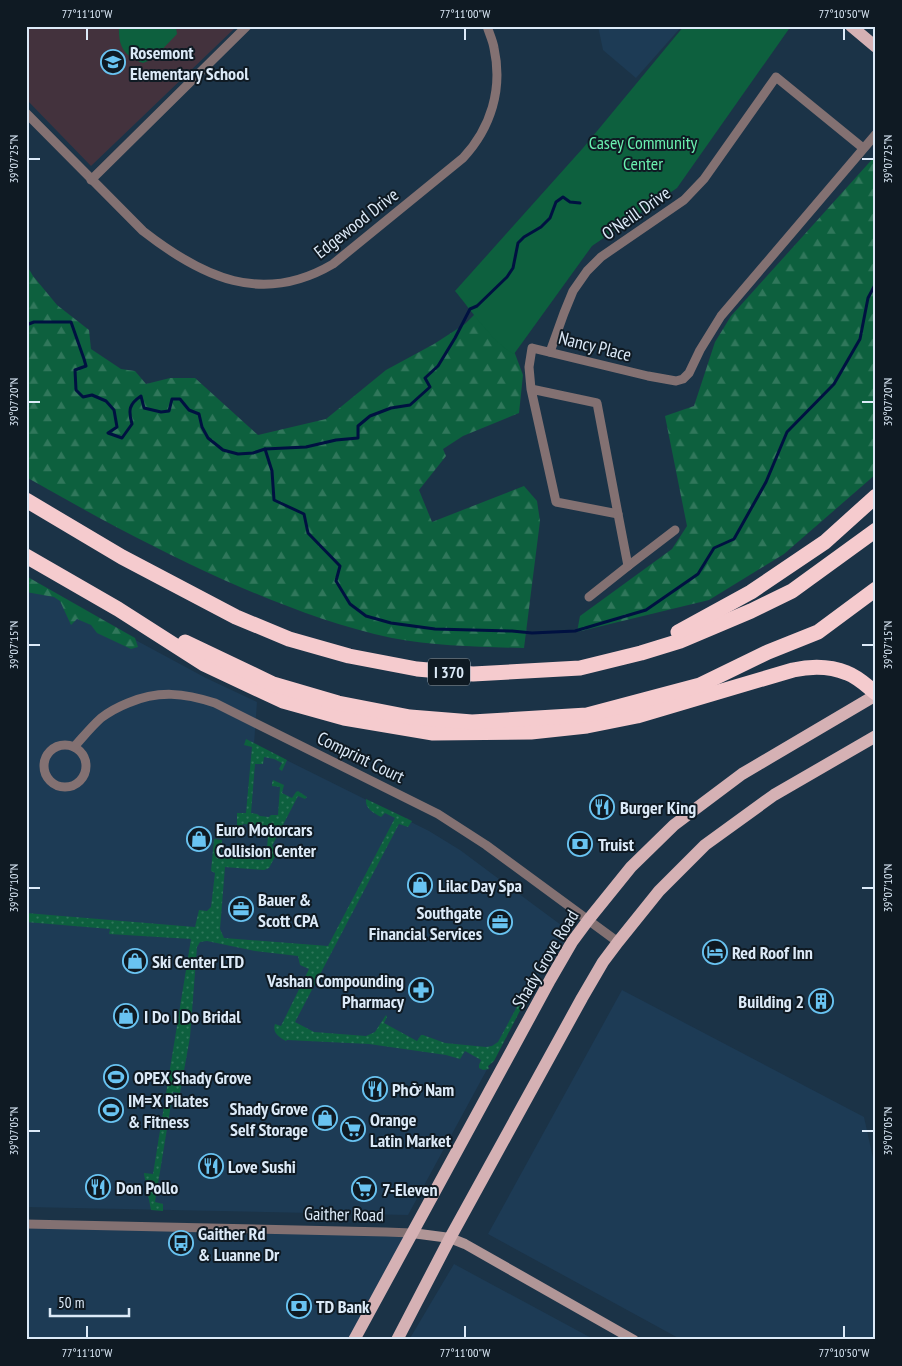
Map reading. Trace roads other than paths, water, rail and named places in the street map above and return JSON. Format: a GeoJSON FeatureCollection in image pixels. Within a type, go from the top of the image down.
{"type":"FeatureCollection","features":[{"type":"Feature","properties":{"kind":"highway"},"geometry":{"type":"LineString","coordinates":[[641,653],[751,592],[826,542],[876,496]]}},
{"type":"Feature","properties":{"kind":"highway","name":"I 370"},"geometry":{"type":"LineString","coordinates":[[26,500],[122,557],[236,617],[289,639],[349,656],[416,669],[473,674],[580,668],[680,641],[751,611],[792,591],[876,530]]}},
{"type":"Feature","properties":{"kind":"highway"},"geometry":{"type":"LineString","coordinates":[[26,556],[118,609],[204,664],[283,701],[344,718],[433,733],[531,732],[587,726],[637,716],[807,667],[847,673],[862,681],[876,694]]}},
{"type":"Feature","properties":{"kind":"highway"},"geometry":{"type":"LineString","coordinates":[[118,609],[273,684],[338,703],[410,717],[472,722],[587,715],[700,685],[768,652],[818,632],[876,590]]}},
{"type":"Feature","properties":{"kind":"main road"},"geometry":{"type":"LineString","coordinates":[[851,26],[876,47]]}},
{"type":"Feature","properties":{"kind":"main road","name":"Shady Grove Road"},"geometry":{"type":"LineString","coordinates":[[354,1340],[572,942],[631,867],[682,818],[742,774],[876,694]]}},
{"type":"Feature","properties":{"kind":"main road"},"geometry":{"type":"LineString","coordinates":[[397,1340],[450,1238],[582,998],[603,962],[658,891],[705,844],[774,795],[876,736]]}},
{"type":"Feature","properties":{"kind":"main road","name":"Gaither Road"},"geometry":{"type":"LineString","coordinates":[[412,1233],[450,1238],[465,1244],[634,1340]]}},
{"type":"Feature","properties":{"kind":"street"},"geometry":{"type":"LineString","coordinates":[[91,180],[247,26]]}},
{"type":"Feature","properties":{"kind":"street","name":"Edgewood Drive"},"geometry":{"type":"LineString","coordinates":[[26,113],[91,180],[164,247],[188,262],[234,281],[266,285],[290,282],[318,273],[333,264],[463,158],[474,146],[483,132],[492,109],[497,83],[494,48],[486,26]]}},
{"type":"Feature","properties":{"kind":"street","name":"O'Neill Drive"},"geometry":{"type":"LineString","coordinates":[[550,352],[573,291],[587,270],[601,257],[684,200],[704,179],[776,77],[863,148]]}},
{"type":"Feature","properties":{"kind":"street"},"geometry":{"type":"LineString","coordinates":[[863,148],[876,134]]}},
{"type":"Feature","properties":{"kind":"street","name":"Nancy Place"},"geometry":{"type":"LineString","coordinates":[[618,514],[556,502],[531,389],[528,367],[532,348],[648,376],[676,381],[683,379],[689,373],[700,350],[721,316],[863,148]]}},
{"type":"Feature","properties":{"kind":"street"},"geometry":{"type":"LineString","coordinates":[[531,389],[597,403],[628,566]]}},
{"type":"Feature","properties":{"kind":"street"},"geometry":{"type":"LineString","coordinates":[[589,597],[675,530]]}},
{"type":"Feature","properties":{"kind":"street","name":"Comprint Court"},"geometry":{"type":"LineString","coordinates":[[74,747],[100,719],[134,700],[170,694],[199,698],[215,703],[438,814],[486,845],[618,942]]}},
{"type":"Feature","properties":{"kind":"street"},"geometry":{"type":"LineString","coordinates":[[57,746],[74,747],[79,750],[85,761],[84,773],[81,779],[76,783],[64,786],[52,782],[46,774],[44,764],[46,756],[57,746]]}},
{"type":"Feature","properties":{"kind":"street","name":"Gaither Road"},"geometry":{"type":"LineString","coordinates":[[26,1224],[412,1233]]}},
{"type":"Feature","properties":{"kind":"waterway"},"geometry":{"type":"LineString","coordinates":[[26,325],[34,322],[71,322],[86,366],[75,370],[76,390],[83,397],[92,395],[106,401],[114,410],[117,427],[108,433],[122,438],[132,424],[130,408],[141,396],[144,408],[161,412],[169,411],[172,399],[180,399],[189,410],[199,414],[202,427],[208,438],[223,450],[238,454],[253,453],[265,449],[306,447],[336,440],[358,438],[358,426],[370,416],[391,408],[410,405],[430,387],[425,378],[438,366],[470,309],[477,306],[507,277],[513,268],[518,243],[541,227],[550,218],[556,202],[563,197],[570,202],[580,203]]}},
{"type":"Feature","properties":{"kind":"waterway"},"geometry":{"type":"LineString","coordinates":[[265,449],[272,471],[274,500],[304,514],[308,533],[340,566],[336,581],[350,604],[366,616],[391,623],[435,629],[532,633],[575,631],[646,610],[698,574],[714,548],[734,539],[766,482],[787,432],[834,384],[860,339],[868,298],[876,283]]}},
{"type":"Feature","properties":{"kind":"place","name":"Rosemont Elementary School"},"geometry":{"type":"Point","coordinates":[113,62]}},
{"type":"Feature","properties":{"kind":"place","name":"Burger King"},"geometry":{"type":"Point","coordinates":[602,807]}},
{"type":"Feature","properties":{"kind":"place","name":"Euro Motorcars Collision Center"},"geometry":{"type":"Point","coordinates":[199,839]}},
{"type":"Feature","properties":{"kind":"place","name":"Truist"},"geometry":{"type":"Point","coordinates":[580,844]}},
{"type":"Feature","properties":{"kind":"place","name":"Lilac Day Spa"},"geometry":{"type":"Point","coordinates":[420,885]}},
{"type":"Feature","properties":{"kind":"place","name":"Bauer & Scott CPA"},"geometry":{"type":"Point","coordinates":[241,909]}},
{"type":"Feature","properties":{"kind":"place","name":"Southgate Financial Services"},"geometry":{"type":"Point","coordinates":[500,922]}},
{"type":"Feature","properties":{"kind":"place","name":"Red Roof Inn"},"geometry":{"type":"Point","coordinates":[715,952]}},
{"type":"Feature","properties":{"kind":"place","name":"Ski Center LTD"},"geometry":{"type":"Point","coordinates":[135,961]}},
{"type":"Feature","properties":{"kind":"place","name":"Vashan Compounding Pharmacy"},"geometry":{"type":"Point","coordinates":[421,990]}},
{"type":"Feature","properties":{"kind":"place","name":"Building 2"},"geometry":{"type":"Point","coordinates":[821,1001]}},
{"type":"Feature","properties":{"kind":"place","name":"I Do I Do Bridal"},"geometry":{"type":"Point","coordinates":[126,1016]}},
{"type":"Feature","properties":{"kind":"place","name":"OPEX Shady Grove"},"geometry":{"type":"Point","coordinates":[116,1077]}},
{"type":"Feature","properties":{"kind":"place","name":"Phở Nam"},"geometry":{"type":"Point","coordinates":[375,1089]}},
{"type":"Feature","properties":{"kind":"place","name":"IM=X Pilates & Fitness"},"geometry":{"type":"Point","coordinates":[111,1110]}},
{"type":"Feature","properties":{"kind":"place","name":"Shady Grove Self Storage"},"geometry":{"type":"Point","coordinates":[325,1118]}},
{"type":"Feature","properties":{"kind":"place","name":"Orange Latin Market"},"geometry":{"type":"Point","coordinates":[353,1129]}},
{"type":"Feature","properties":{"kind":"place","name":"Love Sushi"},"geometry":{"type":"Point","coordinates":[211,1166]}},
{"type":"Feature","properties":{"kind":"place","name":"Don Pollo"},"geometry":{"type":"Point","coordinates":[98,1187]}},
{"type":"Feature","properties":{"kind":"place","name":"7-Eleven"},"geometry":{"type":"Point","coordinates":[364,1189]}},
{"type":"Feature","properties":{"kind":"place","name":"Gaither Rd & Luanne Dr"},"geometry":{"type":"Point","coordinates":[181,1243]}},
{"type":"Feature","properties":{"kind":"place","name":"TD Bank"},"geometry":{"type":"Point","coordinates":[299,1306]}},
{"type":"Feature","properties":{"kind":"park label","name":"Casey Community Center"},"geometry":{"type":"Point","coordinates":[643,152]}}]}
